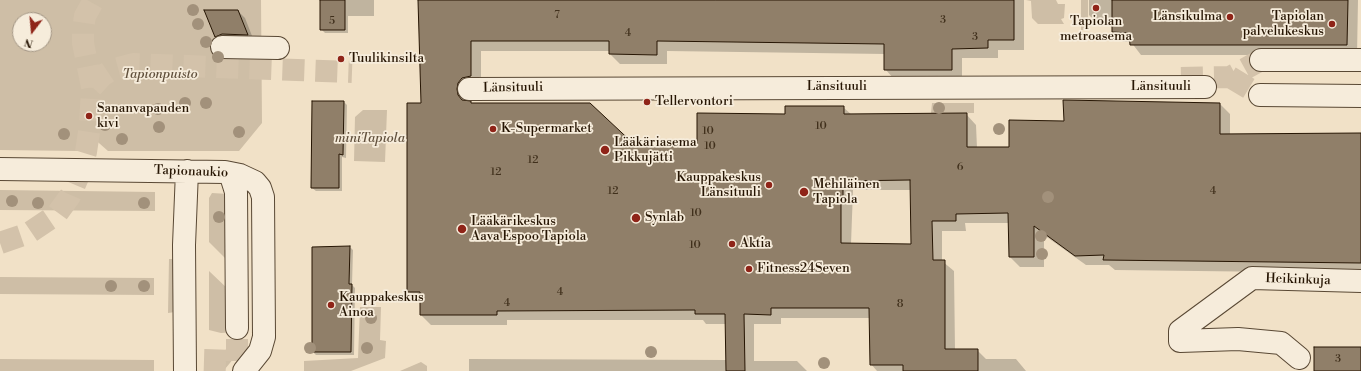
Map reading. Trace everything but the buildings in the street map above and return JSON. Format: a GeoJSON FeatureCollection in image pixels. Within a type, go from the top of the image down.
{"type":"FeatureCollection","features":[{"type":"Feature","properties":{"kind":"street"},"geometry":{"type":"LineString","coordinates":[[222,47],[278,48]]}},
{"type":"Feature","properties":{"kind":"street"},"geometry":{"type":"LineString","coordinates":[[1261,60],[1361,60]]}},
{"type":"Feature","properties":{"kind":"street","name":"Länsituuli"},"geometry":{"type":"LineString","coordinates":[[468,89],[1205,87]]}},
{"type":"Feature","properties":{"kind":"street"},"geometry":{"type":"LineString","coordinates":[[1260,95],[1361,96]]}},
{"type":"Feature","properties":{"kind":"street","name":"Tapionaukio"},"geometry":{"type":"LineString","coordinates":[[0,169],[225,172],[240,175],[255,182],[260,188],[263,197],[264,337],[260,350],[244,371]]}},
{"type":"Feature","properties":{"kind":"street"},"geometry":{"type":"LineString","coordinates":[[185,371],[184,245],[187,171]]}},
{"type":"Feature","properties":{"kind":"street"},"geometry":{"type":"LineString","coordinates":[[225,172],[231,176],[236,192],[237,328]]}},
{"type":"Feature","properties":{"kind":"street","name":"Heikinkuja"},"geometry":{"type":"LineString","coordinates":[[1300,358],[1281,343],[1238,339],[1180,341],[1180,331],[1252,278],[1361,281]]}},
{"type":"Feature","properties":{"kind":"green space","name":"Tapionpuisto"},"geometry":{"type":"Polygon","coordinates":[[[0,0],[261,0],[262,123],[239,151],[108,151],[91,136],[85,134],[79,139],[78,151],[0,150],[0,0]]]}},
{"type":"Feature","properties":{"kind":"green space"},"geometry":{"type":"Polygon","coordinates":[[[1026,0],[1056,0],[1058,4],[1065,4],[1064,18],[1061,19],[1064,24],[1038,24],[1032,18],[1031,1],[1026,0]]]}},
{"type":"Feature","properties":{"kind":"green space"},"geometry":{"type":"Polygon","coordinates":[[[1081,0],[1088,0],[1088,30],[1081,30],[1081,0]]]}},
{"type":"Feature","properties":{"kind":"green space"},"geometry":{"type":"Polygon","coordinates":[[[932,103],[974,103],[974,113],[931,113],[932,103]]]}},
{"type":"Feature","properties":{"kind":"green space","name":"miniTapiola"},"geometry":{"type":"Polygon","coordinates":[[[363,110],[387,110],[385,162],[354,161],[355,117],[363,110]]]}},
{"type":"Feature","properties":{"kind":"green space"},"geometry":{"type":"Polygon","coordinates":[[[0,190],[155,192],[155,211],[0,210],[0,190]]]}},
{"type":"Feature","properties":{"kind":"green space"},"geometry":{"type":"Polygon","coordinates":[[[212,193],[228,194],[229,262],[209,242],[209,198],[212,193]]]}},
{"type":"Feature","properties":{"kind":"green space"},"geometry":{"type":"Polygon","coordinates":[[[169,259],[175,259],[175,312],[168,313],[169,259]]]}},
{"type":"Feature","properties":{"kind":"green space"},"geometry":{"type":"Polygon","coordinates":[[[209,271],[229,290],[235,332],[221,333],[209,330],[209,271]]]}},
{"type":"Feature","properties":{"kind":"green space"},"geometry":{"type":"Polygon","coordinates":[[[0,277],[154,278],[154,295],[0,294],[0,277]]]}},
{"type":"Feature","properties":{"kind":"green space"},"geometry":{"type":"Polygon","coordinates":[[[360,307],[381,307],[380,340],[386,341],[385,358],[351,371],[304,371],[304,361],[358,358],[360,307]]]}},
{"type":"Feature","properties":{"kind":"green space"},"geometry":{"type":"Polygon","coordinates":[[[245,341],[243,347],[225,369],[220,370],[211,367],[209,356],[223,357],[226,349],[233,344],[245,341]]]}},
{"type":"Feature","properties":{"kind":"green space"},"geometry":{"type":"Polygon","coordinates":[[[0,359],[154,360],[154,371],[0,371],[0,359]]]}},
{"type":"Feature","properties":{"kind":"green space"},"geometry":{"type":"Polygon","coordinates":[[[421,362],[427,366],[427,371],[400,371],[421,362]]]}},
{"type":"Feature","properties":{"kind":"tunnel"},"geometry":{"type":"LineString","coordinates":[[0,243],[29,233],[57,214],[70,196],[79,175],[86,152],[90,125],[92,87],[83,43],[83,29],[85,16],[94,0]]}},
{"type":"Feature","properties":{"kind":"tunnel"},"geometry":{"type":"LineString","coordinates":[[1181,78],[1230,77],[1261,60]]}},
{"type":"Feature","properties":{"kind":"tunnel"},"geometry":{"type":"LineString","coordinates":[[92,87],[102,76],[111,70],[133,64],[352,72]]}},
{"type":"Feature","properties":{"kind":"tunnel"},"geometry":{"type":"LineString","coordinates":[[1230,77],[1260,95]]}},
{"type":"Feature","properties":{"kind":"tunnel"},"geometry":{"type":"LineString","coordinates":[[204,360],[237,361],[237,328]]}},
{"type":"Feature","properties":{"kind":"place","name":"Tapiolan metroasema"},"geometry":{"type":"Point","coordinates":[1096,8]}},
{"type":"Feature","properties":{"kind":"place","name":"Länsikulma"},"geometry":{"type":"Point","coordinates":[1230,17]}},
{"type":"Feature","properties":{"kind":"place","name":"Tapiolan palvelukeskus"},"geometry":{"type":"Point","coordinates":[1332,24]}},
{"type":"Feature","properties":{"kind":"place","name":"Tuulikinsilta"},"geometry":{"type":"Point","coordinates":[341,59]}},
{"type":"Feature","properties":{"kind":"place","name":"Tellervontori"},"geometry":{"type":"Point","coordinates":[647,102]}},
{"type":"Feature","properties":{"kind":"place","name":"Sananvapauden kivi"},"geometry":{"type":"Point","coordinates":[89,116]}},
{"type":"Feature","properties":{"kind":"place","name":"K-Supermarket"},"geometry":{"type":"Point","coordinates":[493,129]}},
{"type":"Feature","properties":{"kind":"place","name":"Lääkäriasema Pikkujätti"},"geometry":{"type":"Point","coordinates":[605,150]}},
{"type":"Feature","properties":{"kind":"place","name":"Kauppakeskus Länsituuli"},"geometry":{"type":"Point","coordinates":[769,185]}},
{"type":"Feature","properties":{"kind":"place","name":"Mehiläinen Tapiola"},"geometry":{"type":"Point","coordinates":[804,192]}},
{"type":"Feature","properties":{"kind":"place","name":"Synlab"},"geometry":{"type":"Point","coordinates":[636,218]}},
{"type":"Feature","properties":{"kind":"place","name":"Lääkärikeskus Aava Espoo Tapiola"},"geometry":{"type":"Point","coordinates":[462,229]}},
{"type":"Feature","properties":{"kind":"place","name":"Aktia"},"geometry":{"type":"Point","coordinates":[732,244]}},
{"type":"Feature","properties":{"kind":"place","name":"Fitness24Seven"},"geometry":{"type":"Point","coordinates":[749,269]}},
{"type":"Feature","properties":{"kind":"place","name":"Kauppakeskus Ainoa"},"geometry":{"type":"Point","coordinates":[331,305]}}]}
